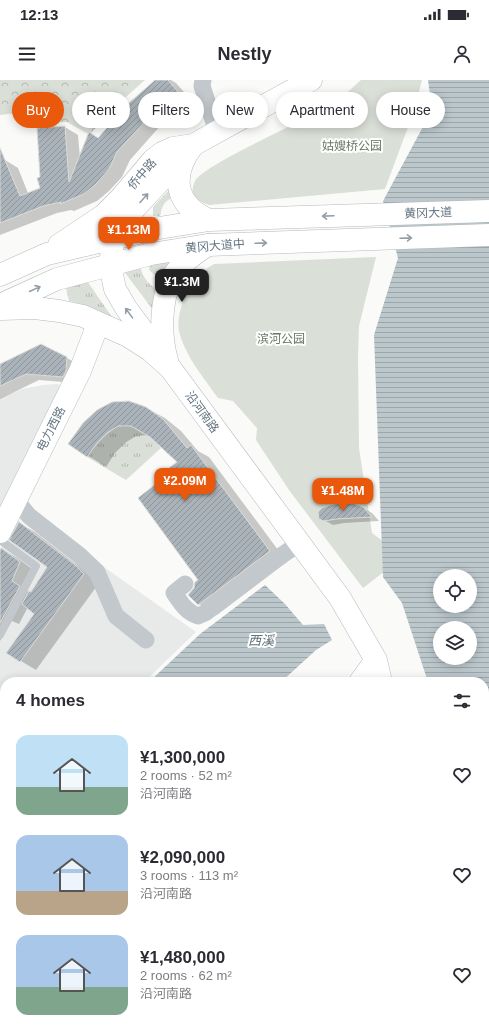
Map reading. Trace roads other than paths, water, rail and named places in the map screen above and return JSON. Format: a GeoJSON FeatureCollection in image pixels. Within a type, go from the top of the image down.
{"type":"FeatureCollection","features":[{"type":"Feature","properties":{"kind":"main road","name":"侨中路"},"geometry":{"type":"LineString","coordinates":[[47,254],[104,215],[120,199],[152,160],[162,153],[173,148],[193,145],[311,80]]}},
{"type":"Feature","properties":{"kind":"main road"},"geometry":{"type":"LineString","coordinates":[[193,145],[183,162],[179,173],[178,185],[182,198],[189,207],[198,215],[208,220]]}},
{"type":"Feature","properties":{"kind":"main road","name":"沿河南路"},"geometry":{"type":"LineString","coordinates":[[193,145],[121,223],[114,239],[110,265],[115,289],[126,308],[340,598],[376,660],[380,677]]}},
{"type":"Feature","properties":{"kind":"main road","name":"黄冈大道"},"geometry":{"type":"LineString","coordinates":[[367,215],[489,211]]}},
{"type":"Feature","properties":{"kind":"main road","name":"黄冈大道中"},"geometry":{"type":"LineString","coordinates":[[0,275],[47,254],[159,228],[208,220],[367,215]]}},
{"type":"Feature","properties":{"kind":"main road","name":"黄冈大道"},"geometry":{"type":"LineString","coordinates":[[367,240],[489,236]]}},
{"type":"Feature","properties":{"kind":"main road","name":"黄冈大道中"},"geometry":{"type":"LineString","coordinates":[[0,305],[57,279],[151,254],[208,245],[367,240]]}},
{"type":"Feature","properties":{"kind":"main road"},"geometry":{"type":"LineString","coordinates":[[169,367],[164,350],[162,331],[166,295],[172,278],[183,264],[195,253],[208,245]]}},
{"type":"Feature","properties":{"kind":"main road"},"geometry":{"type":"LineString","coordinates":[[0,310],[35,308],[83,316],[98,324],[128,336],[150,350],[169,367]]}},
{"type":"Feature","properties":{"kind":"main road","name":"电力西路"},"geometry":{"type":"LineString","coordinates":[[0,532],[80,372],[98,324]]}},
{"type":"Feature","properties":{"kind":"main road"},"geometry":{"type":"LineString","coordinates":[[364,677],[376,660]]}},
{"type":"Feature","properties":{"kind":"street"},"geometry":{"type":"LineString","coordinates":[[203,80],[202,86],[217,132]]}},
{"type":"Feature","properties":{"kind":"street"},"geometry":{"type":"LineString","coordinates":[[16,500],[29,516],[79,555],[97,572],[116,616],[146,640]]}},
{"type":"Feature","properties":{"kind":"street"},"geometry":{"type":"LineString","coordinates":[[185,584],[174,593],[185,608],[198,616],[205,613],[266,566],[300,543]]}},
{"type":"Feature","properties":{"kind":"lane"},"geometry":{"type":"LineString","coordinates":[[0,540],[36,566],[0,635]]}},
{"type":"Feature","properties":{"kind":"water"},"geometry":{"type":"Polygon","coordinates":[[[428,80],[489,80],[489,677],[426,677],[402,603],[383,577],[374,335],[398,258],[383,201],[422,128],[445,128],[445,92],[430,92],[428,80]]]}},
{"type":"Feature","properties":{"kind":"water","name":"西溪"},"geometry":{"type":"Polygon","coordinates":[[[265,585],[285,604],[303,625],[324,624],[332,640],[316,650],[286,677],[154,677],[200,634],[265,585]]]}},
{"type":"Feature","properties":{"kind":"park label","name":"姑嫂桥公园"},"geometry":{"type":"Point","coordinates":[352,146]}},
{"type":"Feature","properties":{"kind":"park label","name":"滨河公园"},"geometry":{"type":"Point","coordinates":[281,339]}}]}
